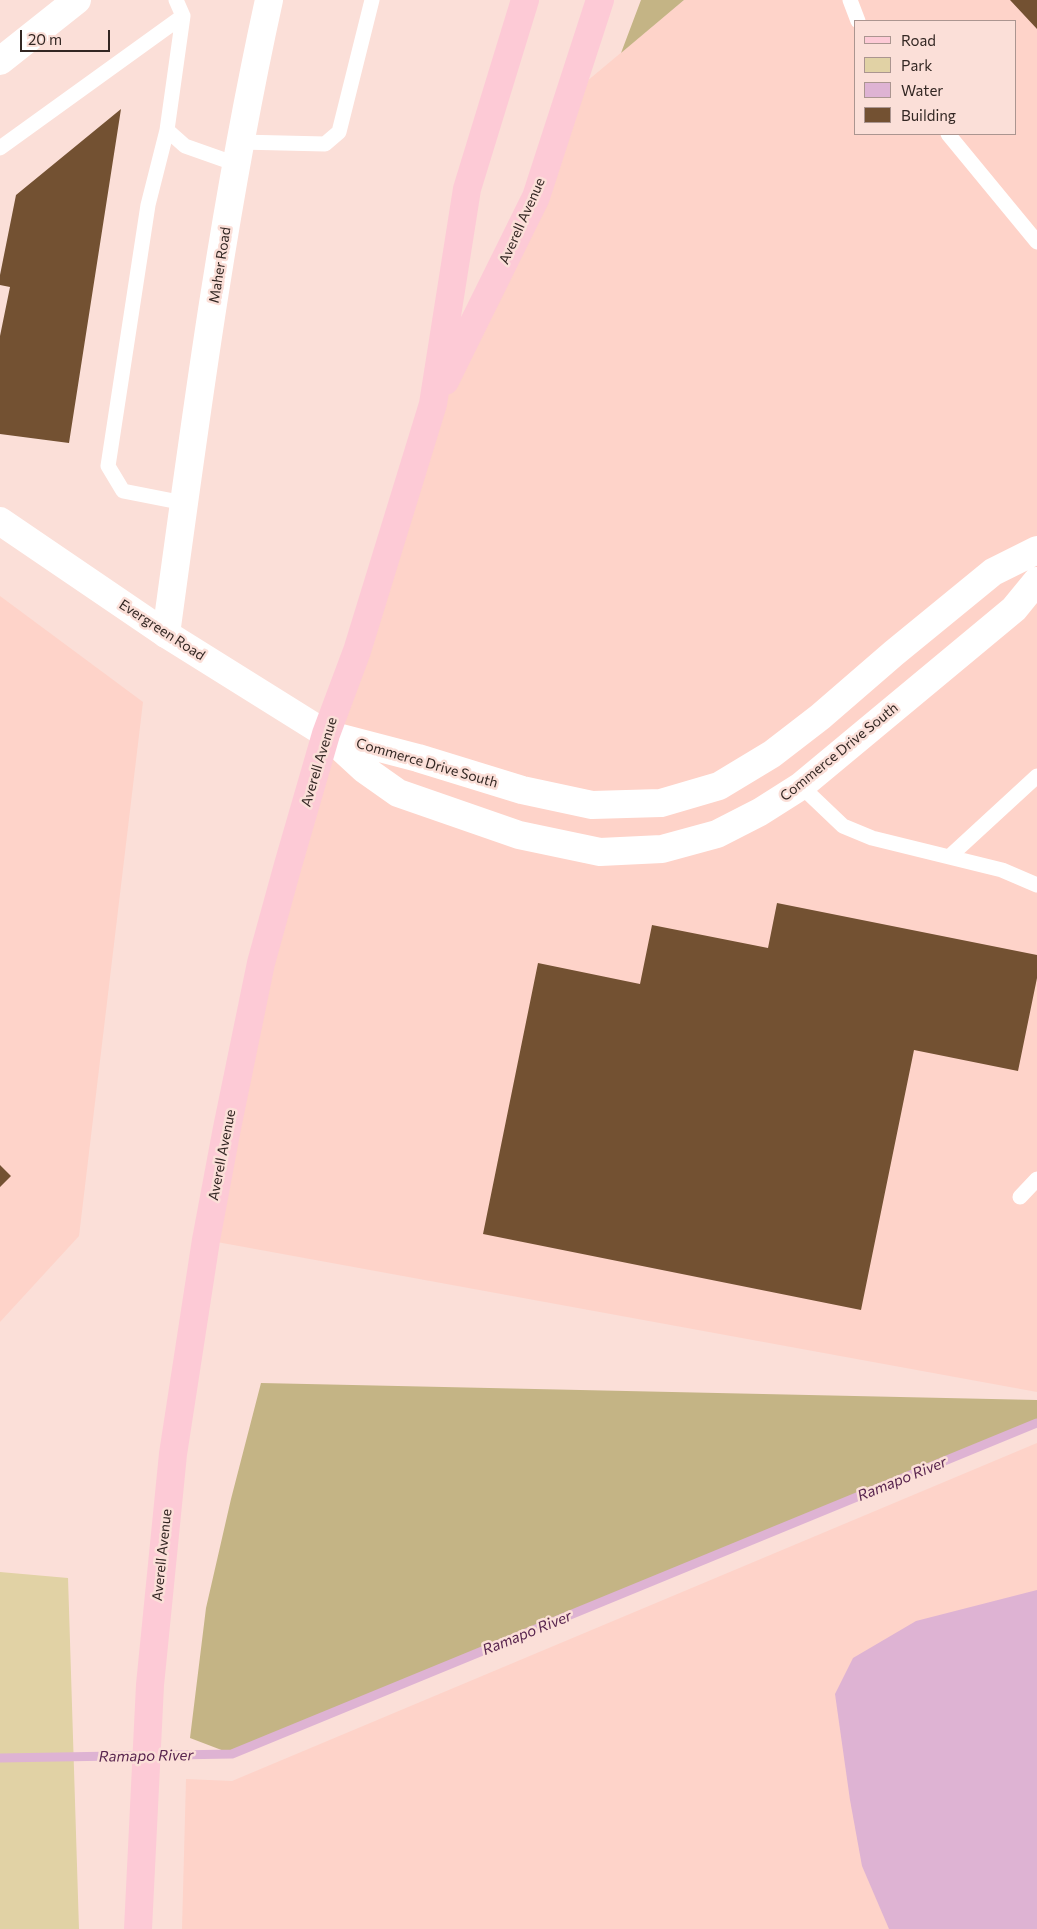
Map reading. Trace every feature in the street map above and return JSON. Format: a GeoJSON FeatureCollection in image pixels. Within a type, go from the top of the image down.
{"type":"FeatureCollection","features":[{"type":"Feature","properties":{"kind":"main road","name":"Averell Avenue"},"geometry":{"type":"LineString","coordinates":[[138,1929],[150,1685],[173,1454],[206,1240],[261,963],[326,734],[357,650],[433,404],[467,189],[524,0]]}},
{"type":"Feature","properties":{"kind":"main road","name":"Averell Avenue"},"geometry":{"type":"LineString","coordinates":[[433,404],[536,197],[600,0]]}},
{"type":"Feature","properties":{"kind":"street"},"geometry":{"type":"LineString","coordinates":[[0,60],[77,0]]}},
{"type":"Feature","properties":{"kind":"street","name":"Maher Road"},"geometry":{"type":"LineString","coordinates":[[166,634],[184,503],[238,153],[269,0]]}},
{"type":"Feature","properties":{"kind":"street","name":"Evergreen Road"},"geometry":{"type":"LineString","coordinates":[[0,521],[166,634],[326,734]]}},
{"type":"Feature","properties":{"kind":"street","name":"Commerce Drive South"},"geometry":{"type":"LineString","coordinates":[[326,734],[418,758],[522,790],[592,805],[661,803],[719,786],[772,754],[820,718],[894,653],[993,572],[1037,550]]}},
{"type":"Feature","properties":{"kind":"street","name":"Commerce Drive South"},"geometry":{"type":"LineString","coordinates":[[326,734],[364,769],[398,792],[519,835],[600,852],[662,849],[717,834],[760,812],[801,786],[1014,608],[1037,581]]}},
{"type":"Feature","properties":{"kind":"lane"},"geometry":{"type":"LineString","coordinates":[[176,0],[183,16],[167,130],[148,205],[108,466],[123,491],[184,503]]}},
{"type":"Feature","properties":{"kind":"lane"},"geometry":{"type":"LineString","coordinates":[[167,130],[185,146],[238,153],[325,144],[339,132],[372,0]]}},
{"type":"Feature","properties":{"kind":"lane"},"geometry":{"type":"LineString","coordinates":[[850,0],[858,20]]}},
{"type":"Feature","properties":{"kind":"lane"},"geometry":{"type":"LineString","coordinates":[[0,148],[183,16]]}},
{"type":"Feature","properties":{"kind":"lane"},"geometry":{"type":"LineString","coordinates":[[949,135],[1037,242]]}},
{"type":"Feature","properties":{"kind":"lane"},"geometry":{"type":"LineString","coordinates":[[949,857],[1037,776]]}},
{"type":"Feature","properties":{"kind":"lane"},"geometry":{"type":"LineString","coordinates":[[801,786],[842,826],[872,838],[1002,870],[1037,885]]}},
{"type":"Feature","properties":{"kind":"lane"},"geometry":{"type":"LineString","coordinates":[[1020,1197],[1037,1179]]}},
{"type":"Feature","properties":{"kind":"shaded area"},"geometry":{"type":"Polygon","coordinates":[[[641,0],[684,0],[621,53],[641,0]]]}},
{"type":"Feature","properties":{"kind":"shaded area"},"geometry":{"type":"Polygon","coordinates":[[[684,0],[1037,0],[1037,1392],[206,1240],[227,1128],[433,404],[568,97],[684,0]]]}},
{"type":"Feature","properties":{"kind":"shaded area"},"geometry":{"type":"Polygon","coordinates":[[[0,596],[143,702],[79,1236],[0,1322],[0,596]]]}},
{"type":"Feature","properties":{"kind":"shaded area"},"geometry":{"type":"Polygon","coordinates":[[[261,1383],[1037,1400],[1037,1423],[232,1754],[190,1738],[206,1608],[231,1499],[261,1383]]]}},
{"type":"Feature","properties":{"kind":"shaded area"},"geometry":{"type":"Polygon","coordinates":[[[1037,1443],[1037,1929],[182,1929],[186,1779],[232,1781],[1037,1443]]]}},
{"type":"Feature","properties":{"kind":"green space"},"geometry":{"type":"Polygon","coordinates":[[[0,1572],[68,1578],[79,1929],[0,1929],[0,1572]]]}},
{"type":"Feature","properties":{"kind":"water"},"geometry":{"type":"Polygon","coordinates":[[[1037,1590],[1037,1929],[889,1929],[862,1866],[850,1800],[835,1694],[853,1658],[916,1621],[1037,1590]]]}},
{"type":"Feature","properties":{"kind":"building"},"geometry":{"type":"Polygon","coordinates":[[[1010,0],[1037,0],[1037,29],[1010,0]]]}},
{"type":"Feature","properties":{"kind":"building"},"geometry":{"type":"Polygon","coordinates":[[[121,109],[69,443],[0,434],[0,336],[10,287],[0,285],[0,275],[16,195],[121,109]]]}},
{"type":"Feature","properties":{"kind":"building"},"geometry":{"type":"Polygon","coordinates":[[[777,903],[1037,955],[1037,978],[1018,1071],[914,1050],[861,1310],[483,1234],[538,963],[640,984],[652,925],[768,948],[777,903]]]}},
{"type":"Feature","properties":{"kind":"building"},"geometry":{"type":"Polygon","coordinates":[[[0,1165],[11,1176],[0,1187],[0,1165]]]}},
{"type":"Feature","properties":{"kind":"waterway","name":"Ramapo River"},"geometry":{"type":"LineString","coordinates":[[0,1758],[232,1754],[1037,1423]]}}]}
